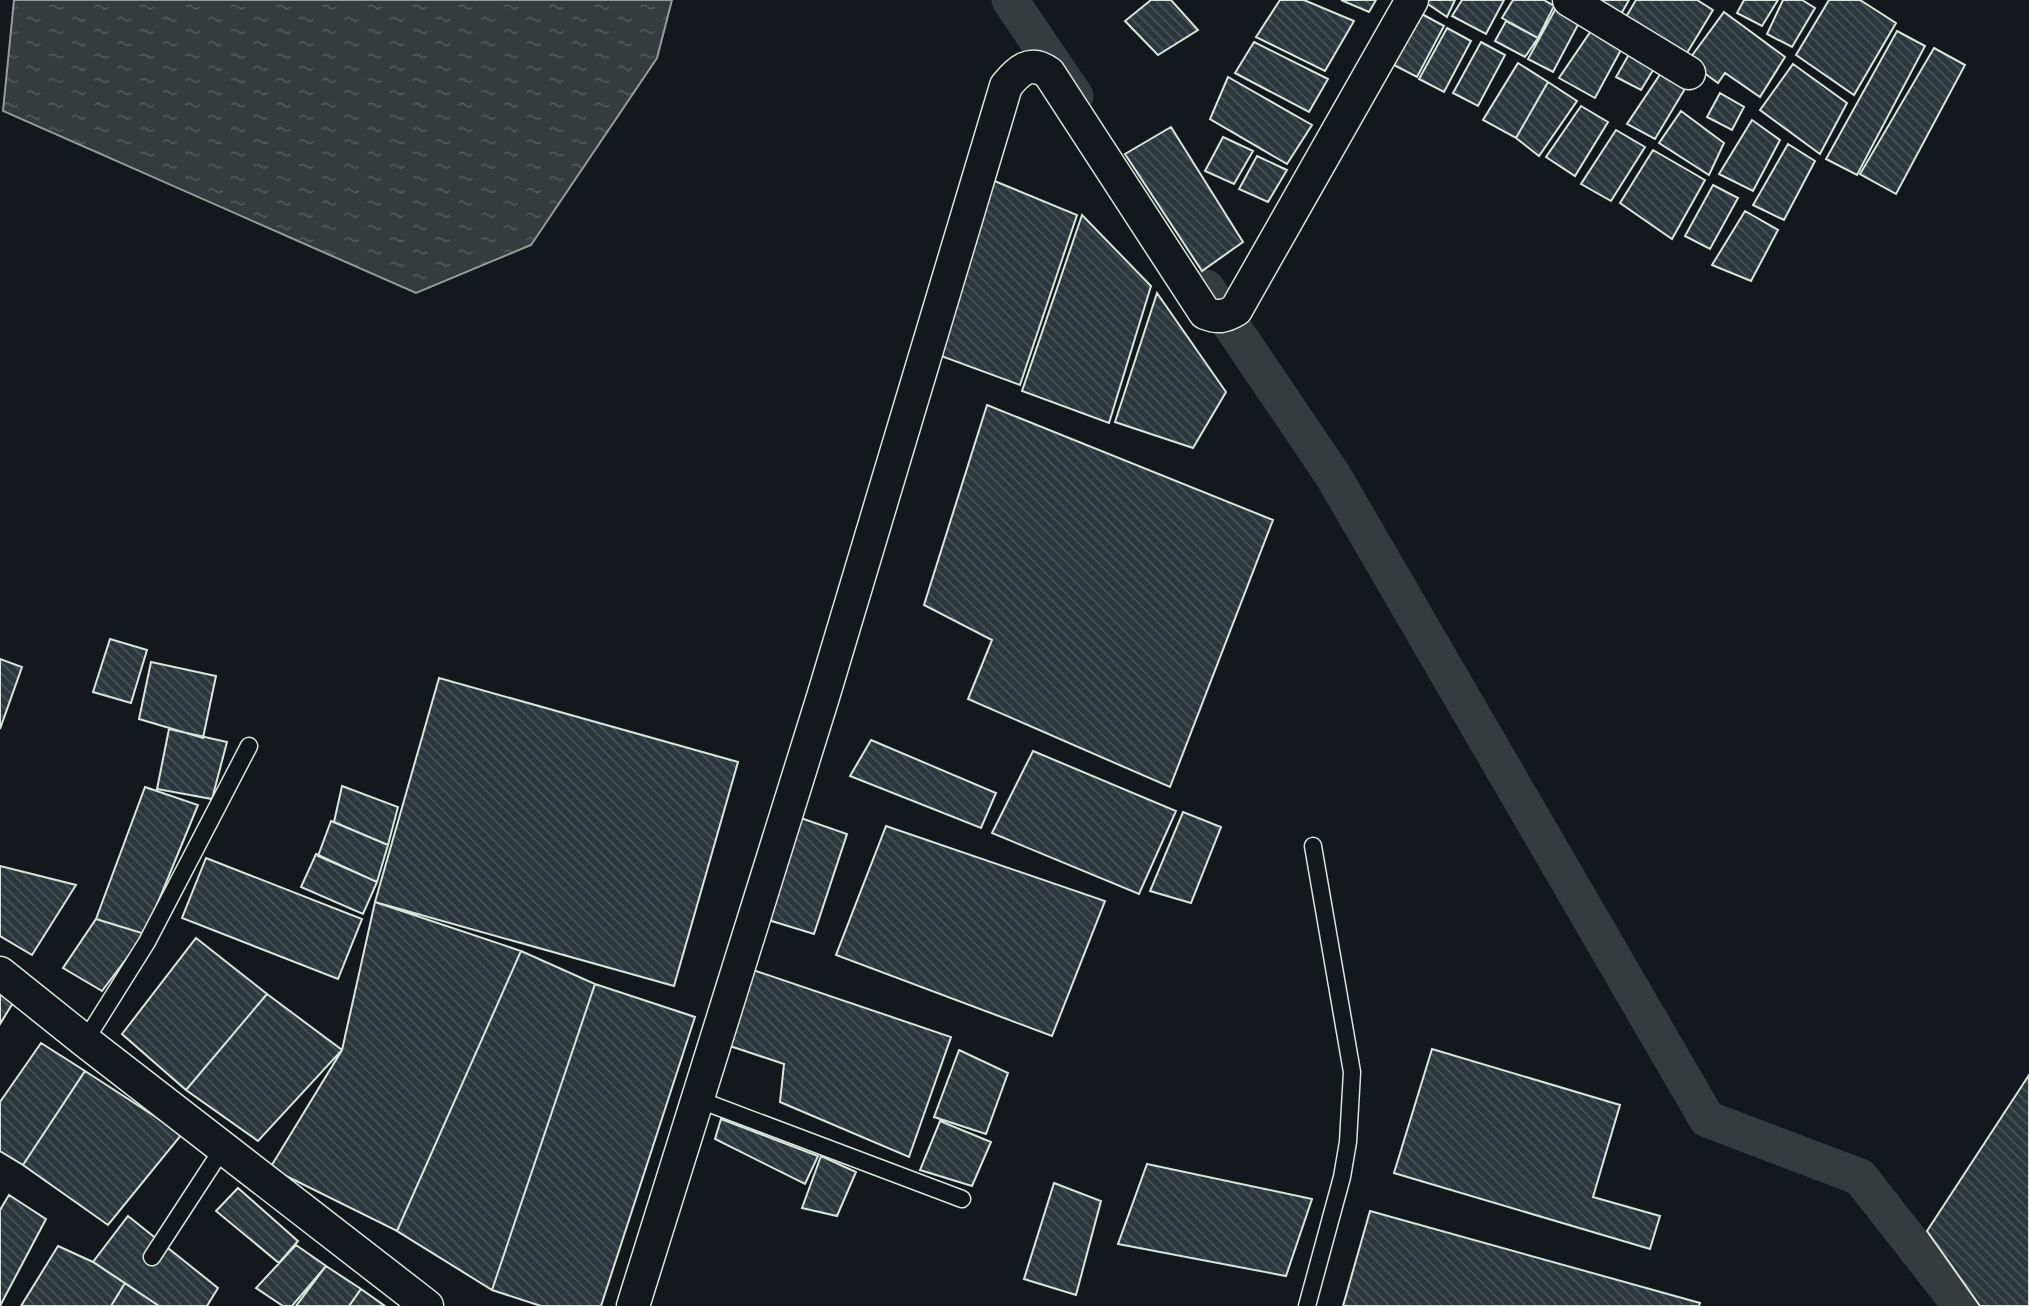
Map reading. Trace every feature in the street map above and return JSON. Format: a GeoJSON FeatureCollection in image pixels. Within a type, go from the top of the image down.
{"type":"FeatureCollection","features":[{"type":"Feature","properties":{"kind":"street"},"geometry":{"type":"LineString","coordinates":[[634,1306],[823,697],[1006,86],[1017,72],[1029,67],[1041,67],[1049,73],[1205,313],[1216,317],[1226,316],[1236,310],[1412,0]]}},
{"type":"Feature","properties":{"kind":"street"},"geometry":{"type":"LineString","coordinates":[[1569,0],[1689,73]]}},
{"type":"Feature","properties":{"kind":"street"},"geometry":{"type":"LineString","coordinates":[[0,973],[427,1306]]}},
{"type":"Feature","properties":{"kind":"lane"},"geometry":{"type":"LineString","coordinates":[[85,1041],[148,942],[249,746]]}},
{"type":"Feature","properties":{"kind":"lane"},"geometry":{"type":"LineString","coordinates":[[1307,1306],[1342,1177],[1348,1142],[1352,1072],[1313,846]]}},
{"type":"Feature","properties":{"kind":"lane"},"geometry":{"type":"LineString","coordinates":[[697,1099],[962,1199]]}},
{"type":"Feature","properties":{"kind":"lane"},"geometry":{"type":"LineString","coordinates":[[152,1257],[223,1148]]}},
{"type":"Feature","properties":{"kind":"water"},"geometry":{"type":"Polygon","coordinates":[[[14,0],[672,0],[657,58],[531,245],[416,293],[3,111],[14,0]]]}},
{"type":"Feature","properties":{"kind":"building"},"geometry":{"type":"Polygon","coordinates":[[[1151,0],[1171,0],[1198,30],[1158,55],[1125,21],[1151,0]]]}},
{"type":"Feature","properties":{"kind":"building"},"geometry":{"type":"Polygon","coordinates":[[[1280,0],[1304,0],[1354,21],[1325,71],[1256,37],[1280,0]]]}},
{"type":"Feature","properties":{"kind":"building"},"geometry":{"type":"Polygon","coordinates":[[[1341,0],[1376,0],[1369,12],[1341,0]]]}},
{"type":"Feature","properties":{"kind":"building"},"geometry":{"type":"Polygon","coordinates":[[[1422,0],[1455,0],[1447,17],[1422,0]]]}},
{"type":"Feature","properties":{"kind":"building"},"geometry":{"type":"Polygon","coordinates":[[[1462,0],[1504,0],[1486,34],[1452,16],[1462,0]]]}},
{"type":"Feature","properties":{"kind":"building"},"geometry":{"type":"Polygon","coordinates":[[[1513,0],[1544,0],[1554,6],[1538,38],[1502,18],[1513,0]]]}},
{"type":"Feature","properties":{"kind":"building"},"geometry":{"type":"Polygon","coordinates":[[[1589,0],[1629,0],[1620,16],[1589,0]]]}},
{"type":"Feature","properties":{"kind":"building"},"geometry":{"type":"Polygon","coordinates":[[[1636,0],[1697,0],[1713,10],[1684,58],[1623,22],[1636,0]]]}},
{"type":"Feature","properties":{"kind":"building"},"geometry":{"type":"Polygon","coordinates":[[[1744,0],[1778,0],[1762,26],[1737,13],[1744,0]]]}},
{"type":"Feature","properties":{"kind":"building"},"geometry":{"type":"Polygon","coordinates":[[[1783,0],[1802,0],[1815,8],[1792,47],[1767,34],[1783,0]]]}},
{"type":"Feature","properties":{"kind":"building"},"geometry":{"type":"Polygon","coordinates":[[[1829,0],[1860,0],[1896,23],[1854,95],[1796,55],[1829,0]]]}},
{"type":"Feature","properties":{"kind":"building"},"geometry":{"type":"Polygon","coordinates":[[[1556,8],[1580,21],[1553,72],[1528,59],[1556,8]]]}},
{"type":"Feature","properties":{"kind":"building"},"geometry":{"type":"Polygon","coordinates":[[[1724,12],[1785,57],[1760,97],[1725,73],[1718,83],[1688,61],[1724,12]]]}},
{"type":"Feature","properties":{"kind":"building"},"geometry":{"type":"Polygon","coordinates":[[[1420,13],[1444,26],[1417,77],[1392,64],[1420,13]]]}},
{"type":"Feature","properties":{"kind":"building"},"geometry":{"type":"Polygon","coordinates":[[[1506,21],[1538,38],[1525,57],[1495,41],[1506,21]]]}},
{"type":"Feature","properties":{"kind":"building"},"geometry":{"type":"Polygon","coordinates":[[[1447,28],[1471,41],[1444,92],[1419,79],[1447,28]]]}},
{"type":"Feature","properties":{"kind":"building"},"geometry":{"type":"Polygon","coordinates":[[[1593,28],[1622,48],[1595,98],[1559,78],[1593,28]]]}},
{"type":"Feature","properties":{"kind":"building"},"geometry":{"type":"Polygon","coordinates":[[[1897,31],[1925,46],[1857,175],[1826,159],[1897,31]]]}},
{"type":"Feature","properties":{"kind":"building"},"geometry":{"type":"Polygon","coordinates":[[[1254,42],[1328,79],[1309,112],[1235,73],[1254,42]]]}},
{"type":"Feature","properties":{"kind":"building"},"geometry":{"type":"Polygon","coordinates":[[[1481,42],[1505,55],[1478,106],[1453,93],[1481,42]]]}},
{"type":"Feature","properties":{"kind":"building"},"geometry":{"type":"Polygon","coordinates":[[[1934,48],[1965,65],[1896,194],[1860,174],[1934,48]]]}},
{"type":"Feature","properties":{"kind":"building"},"geometry":{"type":"Polygon","coordinates":[[[1632,49],[1658,62],[1641,90],[1616,77],[1632,49]]]}},
{"type":"Feature","properties":{"kind":"building"},"geometry":{"type":"Polygon","coordinates":[[[1518,63],[1548,82],[1516,138],[1483,120],[1518,63]]]}},
{"type":"Feature","properties":{"kind":"building"},"geometry":{"type":"Polygon","coordinates":[[[1793,64],[1847,103],[1820,154],[1760,110],[1793,64]]]}},
{"type":"Feature","properties":{"kind":"building"},"geometry":{"type":"Polygon","coordinates":[[[1663,70],[1689,82],[1655,139],[1627,124],[1663,70]]]}},
{"type":"Feature","properties":{"kind":"building"},"geometry":{"type":"Polygon","coordinates":[[[1228,77],[1312,125],[1287,164],[1210,119],[1228,77]]]}},
{"type":"Feature","properties":{"kind":"building"},"geometry":{"type":"Polygon","coordinates":[[[1548,82],[1577,101],[1539,156],[1516,138],[1548,82]]]}},
{"type":"Feature","properties":{"kind":"building"},"geometry":{"type":"Polygon","coordinates":[[[1720,93],[1744,107],[1732,130],[1707,117],[1720,93]]]}},
{"type":"Feature","properties":{"kind":"building"},"geometry":{"type":"Polygon","coordinates":[[[1581,106],[1608,122],[1575,176],[1546,157],[1581,106]]]}},
{"type":"Feature","properties":{"kind":"building"},"geometry":{"type":"Polygon","coordinates":[[[1681,111],[1724,143],[1709,175],[1659,143],[1681,111]]]}},
{"type":"Feature","properties":{"kind":"building"},"geometry":{"type":"Polygon","coordinates":[[[1752,120],[1780,140],[1753,191],[1719,174],[1752,120]]]}},
{"type":"Feature","properties":{"kind":"building"},"geometry":{"type":"Polygon","coordinates":[[[1171,127],[1243,242],[1202,271],[1125,154],[1171,127]]]}},
{"type":"Feature","properties":{"kind":"building"},"geometry":{"type":"Polygon","coordinates":[[[1616,130],[1645,147],[1611,201],[1581,184],[1616,130]]]}},
{"type":"Feature","properties":{"kind":"building"},"geometry":{"type":"Polygon","coordinates":[[[1223,137],[1253,151],[1234,184],[1205,171],[1223,137]]]}},
{"type":"Feature","properties":{"kind":"building"},"geometry":{"type":"Polygon","coordinates":[[[1788,144],[1815,161],[1784,220],[1753,205],[1788,144]]]}},
{"type":"Feature","properties":{"kind":"building"},"geometry":{"type":"Polygon","coordinates":[[[1653,150],[1705,180],[1672,239],[1620,203],[1653,150]]]}},
{"type":"Feature","properties":{"kind":"building"},"geometry":{"type":"Polygon","coordinates":[[[1257,156],[1287,170],[1268,202],[1239,189],[1257,156]]]}},
{"type":"Feature","properties":{"kind":"building"},"geometry":{"type":"Polygon","coordinates":[[[992,180],[1077,215],[1020,385],[941,356],[992,180]]]}},
{"type":"Feature","properties":{"kind":"building"},"geometry":{"type":"Polygon","coordinates":[[[1713,185],[1738,198],[1710,249],[1685,236],[1713,185]]]}},
{"type":"Feature","properties":{"kind":"building"},"geometry":{"type":"Polygon","coordinates":[[[1745,211],[1778,230],[1751,281],[1712,265],[1745,211]]]}},
{"type":"Feature","properties":{"kind":"building"},"geometry":{"type":"Polygon","coordinates":[[[1082,215],[1151,286],[1109,423],[1022,391],[1082,215]]]}},
{"type":"Feature","properties":{"kind":"building"},"geometry":{"type":"Polygon","coordinates":[[[1157,293],[1226,392],[1193,448],[1115,422],[1157,293]]]}},
{"type":"Feature","properties":{"kind":"building"},"geometry":{"type":"Polygon","coordinates":[[[987,405],[1273,520],[1170,787],[968,699],[992,640],[924,605],[987,405]]]}},
{"type":"Feature","properties":{"kind":"building"},"geometry":{"type":"Polygon","coordinates":[[[110,639],[147,650],[131,703],[93,692],[110,639]]]}},
{"type":"Feature","properties":{"kind":"building"},"geometry":{"type":"Polygon","coordinates":[[[0,659],[22,667],[0,729],[0,659]]]}},
{"type":"Feature","properties":{"kind":"building"},"geometry":{"type":"Polygon","coordinates":[[[151,662],[216,676],[203,738],[139,719],[151,662]]]}},
{"type":"Feature","properties":{"kind":"building"},"geometry":{"type":"Polygon","coordinates":[[[439,678],[738,762],[674,986],[375,902],[439,678]]]}},
{"type":"Feature","properties":{"kind":"building"},"geometry":{"type":"Polygon","coordinates":[[[169,729],[227,742],[212,799],[157,789],[169,729]]]}},
{"type":"Feature","properties":{"kind":"building"},"geometry":{"type":"Polygon","coordinates":[[[871,740],[996,793],[981,828],[850,776],[871,740]]]}},
{"type":"Feature","properties":{"kind":"building"},"geometry":{"type":"Polygon","coordinates":[[[1033,751],[1176,811],[1139,894],[992,833],[1033,751]]]}},
{"type":"Feature","properties":{"kind":"building"},"geometry":{"type":"Polygon","coordinates":[[[342,786],[398,807],[388,845],[334,822],[342,786]]]}},
{"type":"Feature","properties":{"kind":"building"},"geometry":{"type":"Polygon","coordinates":[[[145,787],[198,805],[145,934],[96,919],[145,787]]]}},
{"type":"Feature","properties":{"kind":"building"},"geometry":{"type":"Polygon","coordinates":[[[1183,812],[1221,827],[1191,903],[1150,891],[1183,812]]]}},
{"type":"Feature","properties":{"kind":"building"},"geometry":{"type":"Polygon","coordinates":[[[795,816],[847,834],[814,934],[765,919],[795,816]]]}},
{"type":"Feature","properties":{"kind":"building"},"geometry":{"type":"Polygon","coordinates":[[[331,821],[388,845],[377,882],[318,856],[331,821]]]}},
{"type":"Feature","properties":{"kind":"building"},"geometry":{"type":"Polygon","coordinates":[[[886,826],[1105,901],[1052,1036],[836,955],[886,826]]]}},
{"type":"Feature","properties":{"kind":"building"},"geometry":{"type":"Polygon","coordinates":[[[316,854],[377,882],[363,914],[301,887],[316,854]]]}},
{"type":"Feature","properties":{"kind":"building"},"geometry":{"type":"Polygon","coordinates":[[[206,858],[362,919],[338,979],[182,918],[206,858]]]}},
{"type":"Feature","properties":{"kind":"building"},"geometry":{"type":"Polygon","coordinates":[[[0,866],[76,885],[32,955],[0,936],[0,866]]]}},
{"type":"Feature","properties":{"kind":"building"},"geometry":{"type":"Polygon","coordinates":[[[375,902],[521,951],[397,1231],[270,1168],[342,1050],[375,902]]]}},
{"type":"Feature","properties":{"kind":"building"},"geometry":{"type":"Polygon","coordinates":[[[96,919],[145,934],[102,991],[63,968],[96,919]]]}},
{"type":"Feature","properties":{"kind":"building"},"geometry":{"type":"Polygon","coordinates":[[[196,938],[267,994],[186,1090],[122,1034],[196,938]]]}},
{"type":"Feature","properties":{"kind":"building"},"geometry":{"type":"Polygon","coordinates":[[[521,951],[595,984],[492,1290],[397,1231],[521,951]]]}},
{"type":"Feature","properties":{"kind":"building"},"geometry":{"type":"Polygon","coordinates":[[[750,969],[951,1037],[909,1157],[780,1102],[784,1064],[727,1045],[750,969]]]}},
{"type":"Feature","properties":{"kind":"building"},"geometry":{"type":"Polygon","coordinates":[[[595,984],[695,1017],[601,1306],[541,1306],[492,1290],[595,984]]]}},
{"type":"Feature","properties":{"kind":"building"},"geometry":{"type":"Polygon","coordinates":[[[0,986],[16,998],[0,1024],[0,986]]]}},
{"type":"Feature","properties":{"kind":"building"},"geometry":{"type":"Polygon","coordinates":[[[267,994],[342,1050],[258,1141],[186,1090],[267,994]]]}},
{"type":"Feature","properties":{"kind":"building"},"geometry":{"type":"Polygon","coordinates":[[[41,1043],[85,1071],[23,1165],[0,1151],[0,1102],[41,1043]]]}},
{"type":"Feature","properties":{"kind":"building"},"geometry":{"type":"Polygon","coordinates":[[[1432,1049],[1620,1105],[1593,1197],[1660,1216],[1650,1249],[1394,1173],[1432,1049]]]}},
{"type":"Feature","properties":{"kind":"building"},"geometry":{"type":"Polygon","coordinates":[[[959,1050],[1008,1073],[986,1134],[934,1117],[959,1050]]]}},
{"type":"Feature","properties":{"kind":"building"},"geometry":{"type":"Polygon","coordinates":[[[85,1071],[182,1134],[108,1225],[23,1165],[85,1071]]]}},
{"type":"Feature","properties":{"kind":"building"},"geometry":{"type":"Polygon","coordinates":[[[2029,1075],[2029,1306],[1980,1306],[1927,1231],[2029,1075]]]}},
{"type":"Feature","properties":{"kind":"building"},"geometry":{"type":"Polygon","coordinates":[[[721,1119],[818,1156],[805,1184],[715,1139],[721,1119]]]}},
{"type":"Feature","properties":{"kind":"building"},"geometry":{"type":"Polygon","coordinates":[[[940,1121],[991,1142],[972,1186],[920,1170],[940,1121]]]}},
{"type":"Feature","properties":{"kind":"building"},"geometry":{"type":"Polygon","coordinates":[[[821,1156],[856,1172],[837,1216],[802,1208],[821,1156]]]}},
{"type":"Feature","properties":{"kind":"building"},"geometry":{"type":"Polygon","coordinates":[[[1147,1164],[1312,1199],[1286,1276],[1118,1244],[1147,1164]]]}},
{"type":"Feature","properties":{"kind":"building"},"geometry":{"type":"Polygon","coordinates":[[[1054,1183],[1101,1201],[1076,1295],[1024,1279],[1054,1183]]]}},
{"type":"Feature","properties":{"kind":"building"},"geometry":{"type":"Polygon","coordinates":[[[238,1188],[298,1241],[279,1263],[216,1211],[238,1188]]]}},
{"type":"Feature","properties":{"kind":"building"},"geometry":{"type":"Polygon","coordinates":[[[9,1195],[46,1219],[0,1306],[0,1210],[9,1195]]]}},
{"type":"Feature","properties":{"kind":"building"},"geometry":{"type":"Polygon","coordinates":[[[1370,1211],[1700,1303],[1699,1306],[1343,1306],[1370,1211]]]}},
{"type":"Feature","properties":{"kind":"building"},"geometry":{"type":"Polygon","coordinates":[[[128,1216],[218,1288],[207,1306],[159,1306],[93,1262],[128,1216]]]}},
{"type":"Feature","properties":{"kind":"building"},"geometry":{"type":"Polygon","coordinates":[[[296,1245],[326,1266],[292,1306],[283,1306],[256,1288],[296,1245]]]}},
{"type":"Feature","properties":{"kind":"building"},"geometry":{"type":"Polygon","coordinates":[[[58,1246],[93,1262],[125,1283],[111,1306],[21,1306],[58,1246]]]}},
{"type":"Feature","properties":{"kind":"building"},"geometry":{"type":"Polygon","coordinates":[[[326,1266],[361,1289],[349,1306],[296,1306],[326,1266]]]}},
{"type":"Feature","properties":{"kind":"building"},"geometry":{"type":"Polygon","coordinates":[[[125,1283],[159,1306],[111,1306],[125,1283]]]}},
{"type":"Feature","properties":{"kind":"building"},"geometry":{"type":"Polygon","coordinates":[[[361,1289],[385,1306],[349,1306],[361,1289]]]}},
{"type":"Feature","properties":{"kind":"waterway"},"geometry":{"type":"LineString","coordinates":[[1010,0],[1075,96]]}},
{"type":"Feature","properties":{"kind":"waterway"},"geometry":{"type":"LineString","coordinates":[[1206,288],[1332,474],[1707,1119],[1860,1177],[1961,1306]]}}]}
